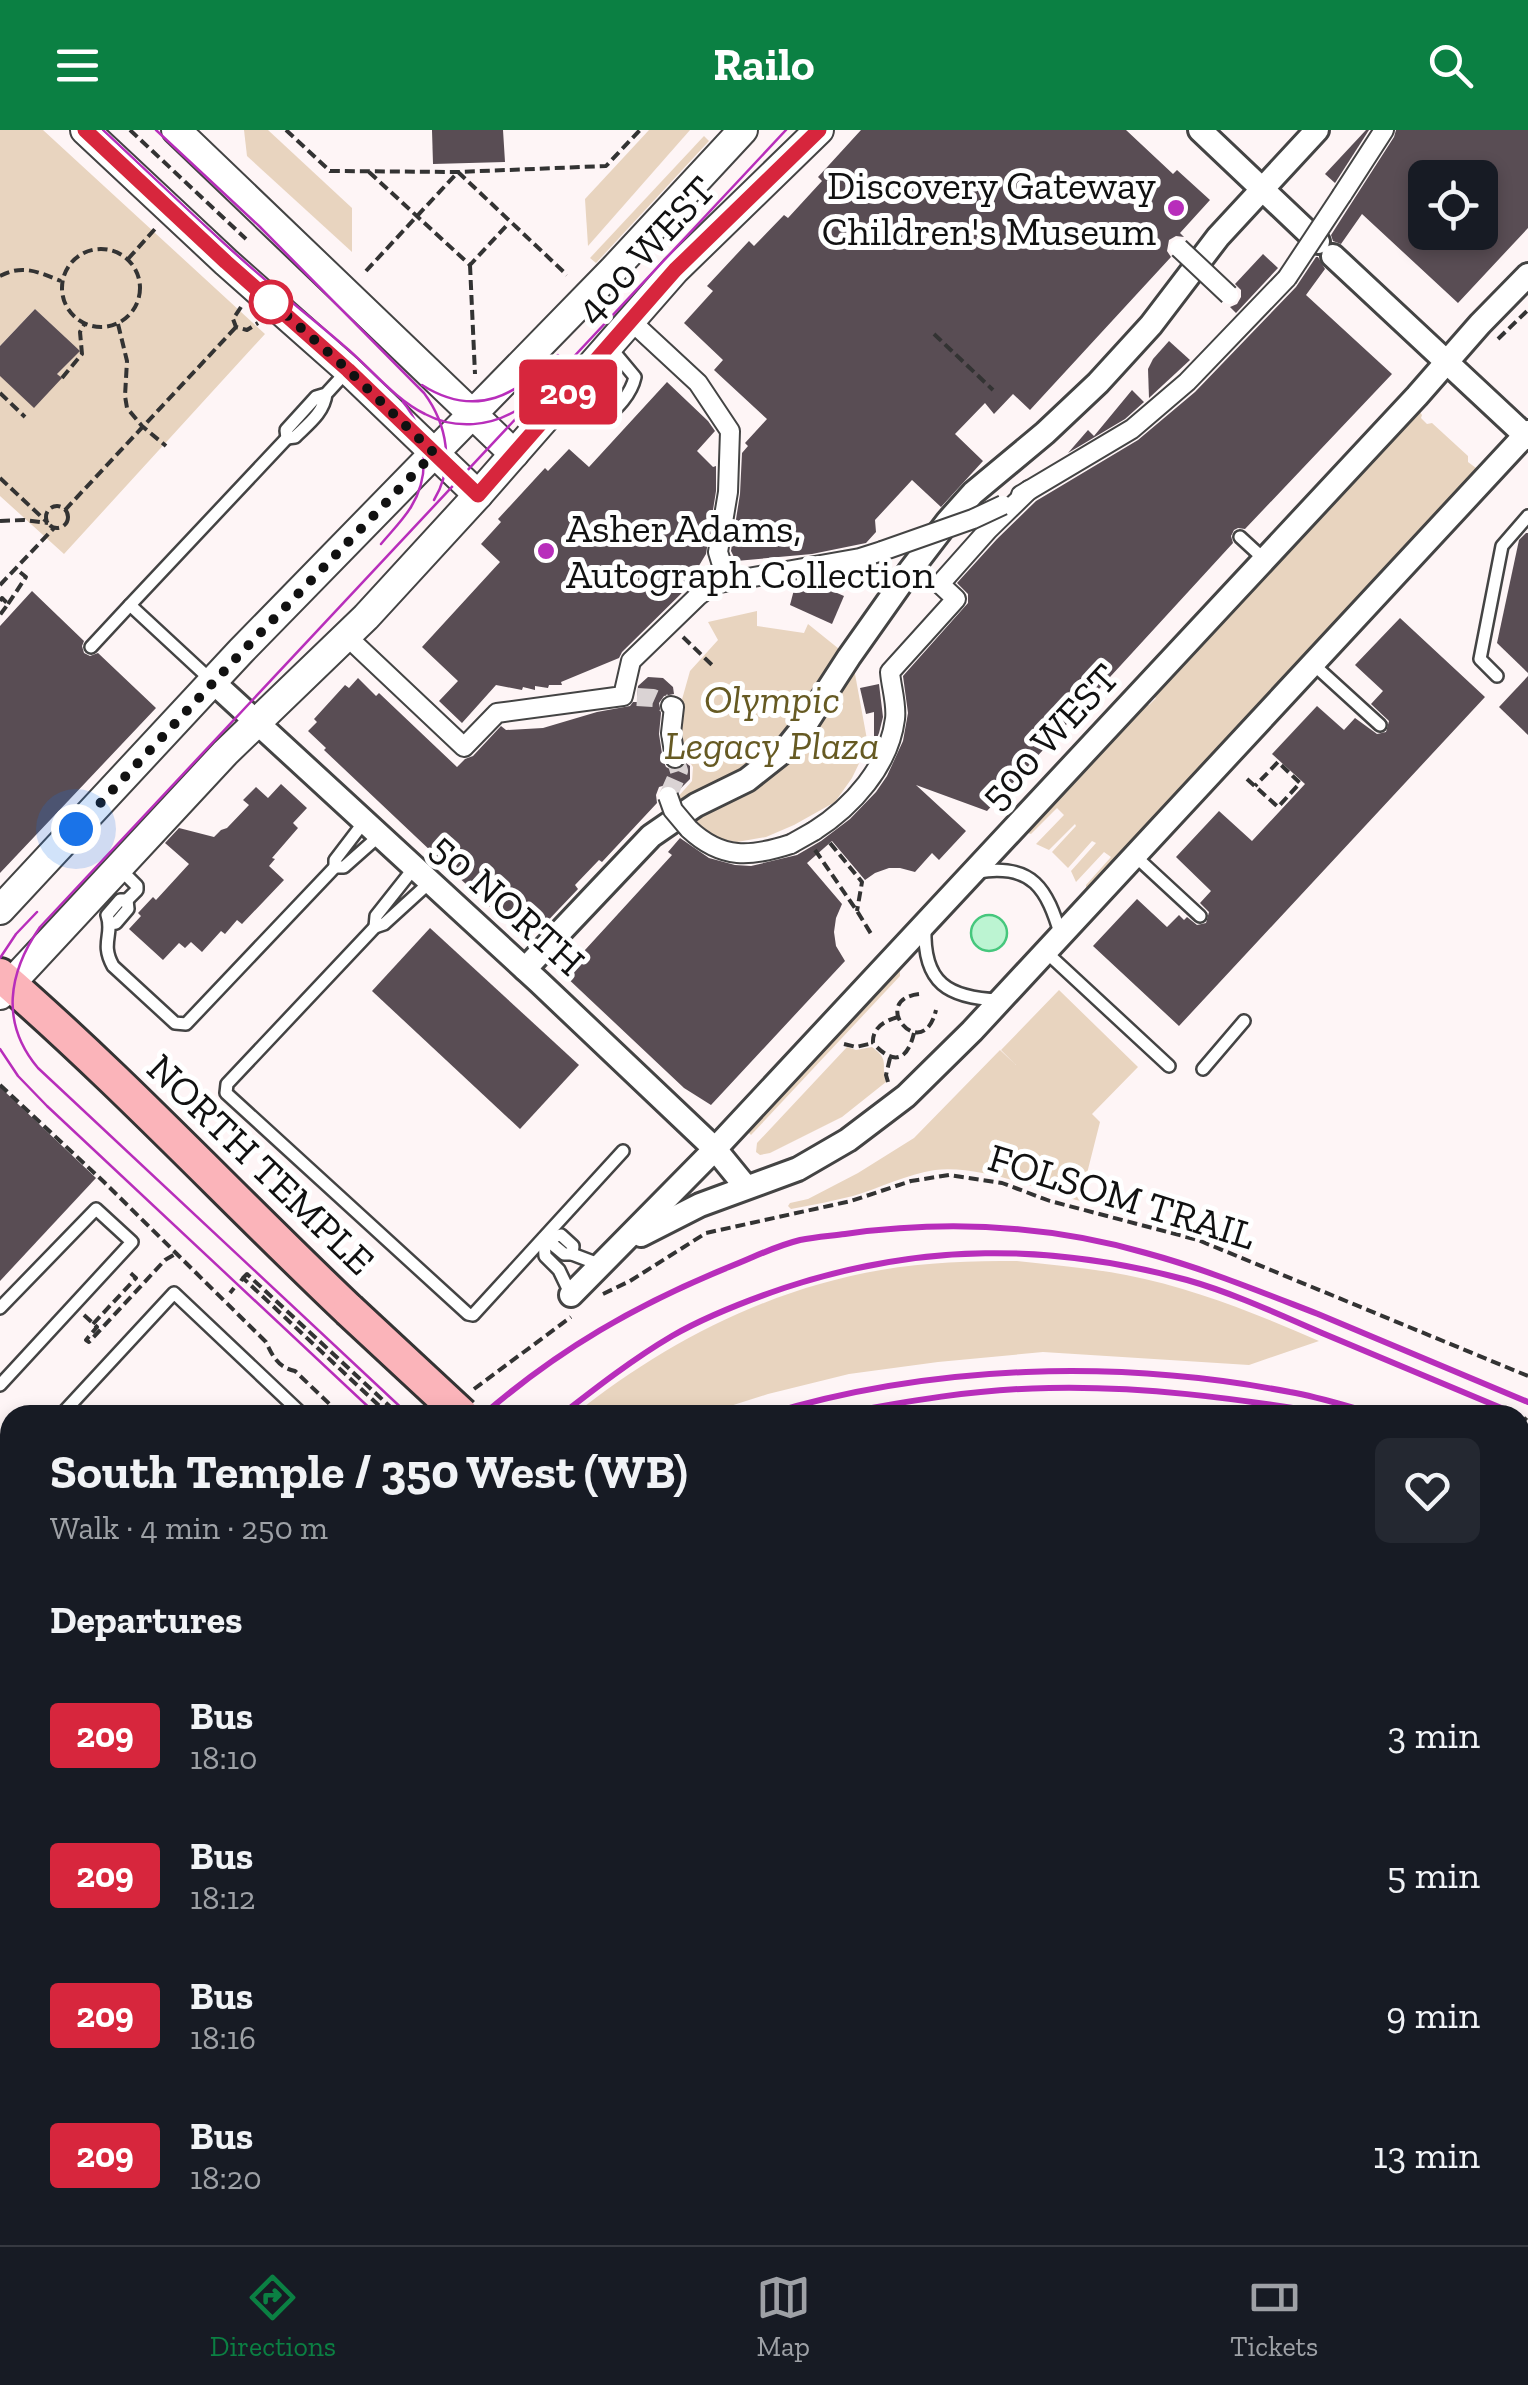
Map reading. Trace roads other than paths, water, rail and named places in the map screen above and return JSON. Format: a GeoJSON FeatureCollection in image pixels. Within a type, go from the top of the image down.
{"type":"FeatureCollection","features":[{"type":"Feature","properties":{"kind":"main road","name":"NORTH TEMPLE"},"geometry":{"type":"LineString","coordinates":[[4,984],[163,1126],[349,1310],[467,1403]]}},
{"type":"Feature","properties":{"kind":"street"},"geometry":{"type":"LineString","coordinates":[[84,130],[348,370],[478,495]]}},
{"type":"Feature","properties":{"kind":"street"},"geometry":{"type":"LineString","coordinates":[[176,130],[514,454]]}},
{"type":"Feature","properties":{"kind":"street","name":"400 WEST"},"geometry":{"type":"LineString","coordinates":[[4,984],[256,722],[343,640],[478,495],[630,320],[714,231],[819,130]]}},
{"type":"Feature","properties":{"kind":"street"},"geometry":{"type":"LineString","coordinates":[[1200,130],[1527,435]]}},
{"type":"Feature","properties":{"kind":"street"},"geometry":{"type":"LineString","coordinates":[[526,969],[651,836],[696,805],[747,780],[785,750],[908,572],[948,521],[1098,383],[1151,325],[1218,236],[1317,130]]}},
{"type":"Feature","properties":{"kind":"street"},"geometry":{"type":"LineString","coordinates":[[356,646],[464,747],[497,713],[630,696],[631,661],[714,584],[860,558],[973,519],[1132,429],[1187,382],[1286,278],[1384,130]]}},
{"type":"Feature","properties":{"kind":"street","name":"400 WEST"},"geometry":{"type":"LineString","coordinates":[[0,910],[214,682],[614,269],[732,135]]}},
{"type":"Feature","properties":{"kind":"street"},"geometry":{"type":"LineString","coordinates":[[1179,248],[1251,316]]}},
{"type":"Feature","properties":{"kind":"street","name":"500 WEST"},"geometry":{"type":"LineString","coordinates":[[576,1302],[620,1246],[926,924],[1528,274]]}},
{"type":"Feature","properties":{"kind":"street"},"geometry":{"type":"LineString","coordinates":[[630,320],[698,383],[730,431],[728,492],[718,552],[727,580]]}},
{"type":"Feature","properties":{"kind":"street","name":"500 WEST"},"geometry":{"type":"LineString","coordinates":[[620,1246],[700,1205],[798,1169],[878,1120],[906,1096],[1001,1000],[1527,435]]}},
{"type":"Feature","properties":{"kind":"street"},"geometry":{"type":"LineString","coordinates":[[668,796],[673,810],[689,829],[726,852],[768,852],[819,838],[884,758],[896,717],[890,672],[956,599],[940,584],[1029,490]]}},
{"type":"Feature","properties":{"kind":"street","name":"50 NORTH"},"geometry":{"type":"LineString","coordinates":[[214,682],[526,969],[715,1149],[746,1187]]}},
{"type":"Feature","properties":{"kind":"street"},"geometry":{"type":"LineString","coordinates":[[671,706],[675,758]]}},
{"type":"Feature","properties":{"kind":"lane"},"geometry":{"type":"LineString","coordinates":[[554,408],[578,419],[604,420],[614,411],[632,388],[634,376],[609,345]]}},
{"type":"Feature","properties":{"kind":"lane"},"geometry":{"type":"LineString","coordinates":[[91,647],[287,438],[286,430],[299,415],[348,370]]}},
{"type":"Feature","properties":{"kind":"lane"},"geometry":{"type":"LineString","coordinates":[[1497,676],[1480,659],[1485,633],[1502,546],[1528,516]]}},
{"type":"Feature","properties":{"kind":"lane"},"geometry":{"type":"LineString","coordinates":[[1240,537],[1265,560]]}},
{"type":"Feature","properties":{"kind":"lane"},"geometry":{"type":"LineString","coordinates":[[130,605],[214,682]]}},
{"type":"Feature","properties":{"kind":"lane"},"geometry":{"type":"LineString","coordinates":[[1313,664],[1380,726]]}},
{"type":"Feature","properties":{"kind":"lane"},"geometry":{"type":"LineString","coordinates":[[335,867],[344,868],[371,829]]}},
{"type":"Feature","properties":{"kind":"lane"},"geometry":{"type":"LineString","coordinates":[[118,866],[138,886],[128,900],[128,910],[110,924],[106,949],[113,966],[175,1023],[186,1024],[335,867],[335,860],[371,829]]}},
{"type":"Feature","properties":{"kind":"lane"},"geometry":{"type":"LineString","coordinates":[[1134,856],[1200,916]]}},
{"type":"Feature","properties":{"kind":"lane"},"geometry":{"type":"LineString","coordinates":[[969,877],[979,871],[1011,871],[1038,885],[1047,895],[1053,944],[1169,1066]]}},
{"type":"Feature","properties":{"kind":"lane"},"geometry":{"type":"LineString","coordinates":[[375,927],[376,916],[422,876]]}},
{"type":"Feature","properties":{"kind":"lane"},"geometry":{"type":"LineString","coordinates":[[422,876],[384,924],[375,927],[227,1084],[226,1094],[468,1314],[474,1315],[623,1152]]}},
{"type":"Feature","properties":{"kind":"lane"},"geometry":{"type":"LineString","coordinates":[[926,924],[926,955],[942,985],[970,998],[1001,1000]]}},
{"type":"Feature","properties":{"kind":"lane"},"geometry":{"type":"LineString","coordinates":[[1204,1068],[1244,1021]]}},
{"type":"Feature","properties":{"kind":"lane"},"geometry":{"type":"LineString","coordinates":[[0,1308],[96,1209],[132,1242],[0,1385]]}},
{"type":"Feature","properties":{"kind":"lane"},"geometry":{"type":"LineString","coordinates":[[548,1238],[560,1234],[573,1246],[572,1254],[602,1266]]}},
{"type":"Feature","properties":{"kind":"lane"},"geometry":{"type":"LineString","coordinates":[[548,1238],[545,1256],[559,1270],[576,1302]]}},
{"type":"Feature","properties":{"kind":"lane"},"geometry":{"type":"LineString","coordinates":[[71,1405],[174,1293],[292,1405]]}},
{"type":"Feature","properties":{"kind":"tunnel"},"geometry":{"type":"LineString","coordinates":[[637,697],[653,698],[671,706]]}},
{"type":"Feature","properties":{"kind":"tunnel"},"geometry":{"type":"LineString","coordinates":[[668,796],[679,771],[675,758]]}},
{"type":"Feature","properties":{"kind":"tram line"},"geometry":{"type":"LineString","coordinates":[[103,130],[204,225],[414,408],[437,419],[461,424],[498,419],[520,408]]}},
{"type":"Feature","properties":{"kind":"tram line"},"geometry":{"type":"LineString","coordinates":[[156,130],[259,226],[424,393],[438,418],[446,445],[445,473],[434,500]]}},
{"type":"Feature","properties":{"kind":"tram line"},"geometry":{"type":"LineString","coordinates":[[398,1405],[38,1068],[26,1051],[13,1016],[15,980],[40,927],[786,130]]}},
{"type":"Feature","properties":{"kind":"tram line"},"geometry":{"type":"LineString","coordinates":[[422,385],[461,401],[495,398],[527,381],[558,355]]}},
{"type":"Feature","properties":{"kind":"tram line"},"geometry":{"type":"LineString","coordinates":[[381,544],[411,507],[422,481],[421,440],[403,402]]}},
{"type":"Feature","properties":{"kind":"tram line"},"geometry":{"type":"LineString","coordinates":[[0,958],[37,912]]}},
{"type":"Feature","properties":{"kind":"tram line"},"geometry":{"type":"LineString","coordinates":[[0,1049],[18,1076],[47,1106],[366,1405]]}},
{"type":"Feature","properties":{"kind":"railway"},"geometry":{"type":"LineString","coordinates":[[495,1405],[540,1369],[600,1330],[662,1297],[772,1249],[822,1237],[959,1226],[1072,1236],[1168,1259],[1318,1314],[1528,1402]]}},
{"type":"Feature","properties":{"kind":"railway"},"geometry":{"type":"LineString","coordinates":[[574,1405],[672,1336],[755,1298],[835,1273],[885,1263],[985,1253],[1085,1259],[1187,1280],[1255,1304],[1494,1405]]}},
{"type":"Feature","properties":{"kind":"railway"},"geometry":{"type":"LineString","coordinates":[[803,1405],[894,1385],[960,1377],[1093,1371],[1225,1381],[1342,1405]]}},
{"type":"Feature","properties":{"kind":"railway"},"geometry":{"type":"LineString","coordinates":[[888,1405],[1049,1388],[1187,1394],[1275,1405]]}},
{"type":"Feature","properties":{"kind":"place","name":"Discovery Gateway Children's Museum"},"geometry":{"type":"Point","coordinates":[1176,208]}},
{"type":"Feature","properties":{"kind":"place","name":"Asher Adams, Autograph Collection"},"geometry":{"type":"Point","coordinates":[546,551]}},
{"type":"Feature","properties":{"kind":"park label","name":"Olympic Legacy Plaza"},"geometry":{"type":"Point","coordinates":[772,722]}}]}
